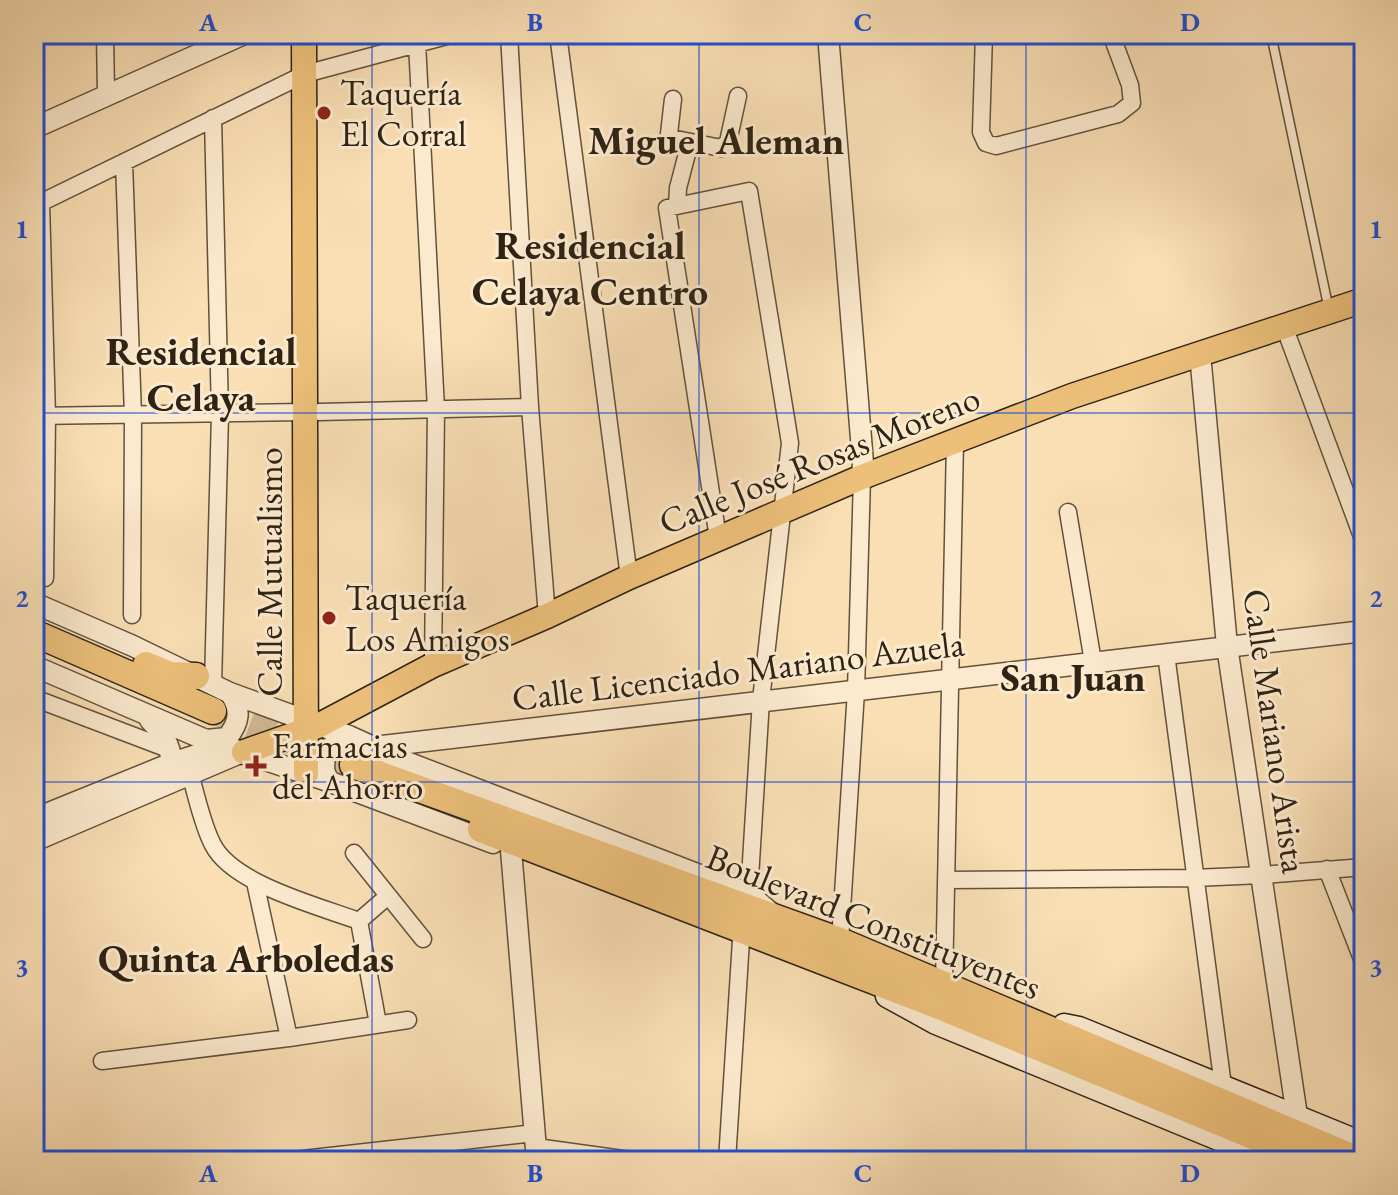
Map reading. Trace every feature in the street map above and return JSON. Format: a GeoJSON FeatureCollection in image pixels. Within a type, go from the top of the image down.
{"type":"FeatureCollection","features":[{"type":"Feature","properties":{"kind":"highway"},"geometry":{"type":"LineString","coordinates":[[34,617],[170,675],[217,716]]}},
{"type":"Feature","properties":{"kind":"highway"},"geometry":{"type":"LineString","coordinates":[[34,633],[217,716]]}},
{"type":"Feature","properties":{"kind":"highway"},"geometry":{"type":"LineString","coordinates":[[34,651],[217,716]]}},
{"type":"Feature","properties":{"kind":"highway","name":"Boulevard Constituyentes"},"geometry":{"type":"LineString","coordinates":[[333,775],[770,927],[840,941],[1010,1015],[1252,1143],[1361,1161]]}},
{"type":"Feature","properties":{"kind":"highway","name":"Boulevard Constituyentes"},"geometry":{"type":"LineString","coordinates":[[770,927],[837,968],[939,1006],[1252,1143],[1313,1161]]}},
{"type":"Feature","properties":{"kind":"main road","name":"Calle Mutualismo"},"geometry":{"type":"LineString","coordinates":[[304,34],[311,73]]}},
{"type":"Feature","properties":{"kind":"main road","name":"Calle Mutualismo"},"geometry":{"type":"LineString","coordinates":[[316,34],[311,73],[313,412],[309,726],[333,775]]}},
{"type":"Feature","properties":{"kind":"main road","name":"Calle José Rosas Moreno"},"geometry":{"type":"LineString","coordinates":[[217,716],[309,726],[433,665],[862,477],[1072,396],[1364,300]]}},
{"type":"Feature","properties":{"kind":"main road"},"geometry":{"type":"LineString","coordinates":[[1010,1015],[1079,1028],[1364,1144]]}},
{"type":"Feature","properties":{"kind":"main road"},"geometry":{"type":"LineString","coordinates":[[1252,1143],[1272,1161]]}},
{"type":"Feature","properties":{"kind":"street"},"geometry":{"type":"LineString","coordinates":[[105,34],[106,94]]}},
{"type":"Feature","properties":{"kind":"street"},"geometry":{"type":"LineString","coordinates":[[34,128],[244,34]]}},
{"type":"Feature","properties":{"kind":"street"},"geometry":{"type":"LineString","coordinates":[[45,578],[37,204],[311,73],[454,34]]}},
{"type":"Feature","properties":{"kind":"street"},"geometry":{"type":"LineString","coordinates":[[509,34],[530,407],[547,616]]}},
{"type":"Feature","properties":{"kind":"street"},"geometry":{"type":"LineString","coordinates":[[558,34],[629,577]]}},
{"type":"Feature","properties":{"kind":"street"},"geometry":{"type":"LineString","coordinates":[[828,34],[863,463],[856,691],[840,941]]}},
{"type":"Feature","properties":{"kind":"street"},"geometry":{"type":"LineString","coordinates":[[984,34],[981,132],[986,143],[996,146],[1118,114],[1132,103],[1130,85],[1111,34]]}},
{"type":"Feature","properties":{"kind":"street"},"geometry":{"type":"LineString","coordinates":[[417,43],[436,409],[433,665]]}},
{"type":"Feature","properties":{"kind":"street"},"geometry":{"type":"LineString","coordinates":[[673,99],[669,134],[675,140],[721,148],[728,142],[738,96]]}},
{"type":"Feature","properties":{"kind":"street"},"geometry":{"type":"LineString","coordinates":[[34,841],[177,762],[217,716],[220,414],[213,118]]}},
{"type":"Feature","properties":{"kind":"street"},"geometry":{"type":"LineString","coordinates":[[690,142],[672,207],[718,538]]}},
{"type":"Feature","properties":{"kind":"street"},"geometry":{"type":"LineString","coordinates":[[124,162],[133,416],[132,615]]}},
{"type":"Feature","properties":{"kind":"street"},"geometry":{"type":"LineString","coordinates":[[672,207],[749,191],[790,443],[761,700],[749,894]]}},
{"type":"Feature","properties":{"kind":"street"},"geometry":{"type":"LineString","coordinates":[[1284,326],[1364,542]]}},
{"type":"Feature","properties":{"kind":"street","name":"Calle Mariano Arista"},"geometry":{"type":"LineString","coordinates":[[1200,354],[1227,646],[1297,1116]]}},
{"type":"Feature","properties":{"kind":"street"},"geometry":{"type":"LineString","coordinates":[[41,416],[530,407]]}},
{"type":"Feature","properties":{"kind":"street"},"geometry":{"type":"LineString","coordinates":[[944,985],[955,441]]}},
{"type":"Feature","properties":{"kind":"street"},"geometry":{"type":"LineString","coordinates":[[1068,512],[1093,662]]}},
{"type":"Feature","properties":{"kind":"street"},"geometry":{"type":"LineString","coordinates":[[34,603],[217,716],[333,775],[511,850],[741,940],[770,927],[749,894],[404,752]]}},
{"type":"Feature","properties":{"kind":"street","name":"Calle Licenciado Mariano Azuela"},"geometry":{"type":"LineString","coordinates":[[349,736],[374,747],[404,752],[761,700],[1364,631]]}},
{"type":"Feature","properties":{"kind":"street"},"geometry":{"type":"LineString","coordinates":[[1166,654],[1223,1086]]}},
{"type":"Feature","properties":{"kind":"street"},"geometry":{"type":"LineString","coordinates":[[34,666],[147,717],[165,736],[213,845],[231,868],[255,882],[359,921]]}},
{"type":"Feature","properties":{"kind":"street"},"geometry":{"type":"LineString","coordinates":[[34,698],[177,762]]}},
{"type":"Feature","properties":{"kind":"street"},"geometry":{"type":"LineString","coordinates":[[147,717],[217,716],[309,726],[349,736]]}},
{"type":"Feature","properties":{"kind":"street"},"geometry":{"type":"LineString","coordinates":[[333,775],[324,770],[325,751],[349,736]]}},
{"type":"Feature","properties":{"kind":"street"},"geometry":{"type":"LineString","coordinates":[[34,819],[177,762]]}},
{"type":"Feature","properties":{"kind":"street"},"geometry":{"type":"LineString","coordinates":[[511,850],[536,1147]]}},
{"type":"Feature","properties":{"kind":"street"},"geometry":{"type":"LineString","coordinates":[[354,853],[423,939]]}},
{"type":"Feature","properties":{"kind":"street"},"geometry":{"type":"LineString","coordinates":[[946,880],[1194,878],[1364,867]]}},
{"type":"Feature","properties":{"kind":"street"},"geometry":{"type":"LineString","coordinates":[[1327,869],[1364,964]]}},
{"type":"Feature","properties":{"kind":"street"},"geometry":{"type":"LineString","coordinates":[[255,882],[289,1038]]}},
{"type":"Feature","properties":{"kind":"street"},"geometry":{"type":"LineString","coordinates":[[359,921],[388,896]]}},
{"type":"Feature","properties":{"kind":"street"},"geometry":{"type":"LineString","coordinates":[[359,921],[378,1024]]}},
{"type":"Feature","properties":{"kind":"street"},"geometry":{"type":"LineString","coordinates":[[727,1161],[741,940]]}},
{"type":"Feature","properties":{"kind":"street"},"geometry":{"type":"LineString","coordinates":[[102,1061],[408,1020]]}},
{"type":"Feature","properties":{"kind":"street"},"geometry":{"type":"LineString","coordinates":[[285,1161],[536,1147],[637,1161]]}},
{"type":"Feature","properties":{"kind":"lane"},"geometry":{"type":"LineString","coordinates":[[1271,34],[1329,311]]}},
{"type":"Feature","properties":{"kind":"tunnel"},"geometry":{"type":"LineString","coordinates":[[213,711],[353,765]]}},
{"type":"Feature","properties":{"kind":"place","name":"Taquería El Corral"},"geometry":{"type":"Point","coordinates":[324,113]}},
{"type":"Feature","properties":{"kind":"place","name":"Taquería Los Amigos"},"geometry":{"type":"Point","coordinates":[329,618]}},
{"type":"Feature","properties":{"kind":"place","name":"Farmacias del Ahorro"},"geometry":{"type":"Point","coordinates":[256,766]}},
{"type":"Feature","properties":{"kind":"district","name":"Miguel Aleman"},"geometry":{"type":"Point","coordinates":[716,140]}},
{"type":"Feature","properties":{"kind":"district","name":"Residencial Celaya Centro"},"geometry":{"type":"Point","coordinates":[590,268]}},
{"type":"Feature","properties":{"kind":"district","name":"Residencial Celaya"},"geometry":{"type":"Point","coordinates":[201,374]}},
{"type":"Feature","properties":{"kind":"district","name":"San Juan"},"geometry":{"type":"Point","coordinates":[1073,677]}},
{"type":"Feature","properties":{"kind":"district","name":"Quinta Arboledas"},"geometry":{"type":"Point","coordinates":[246,958]}}]}
